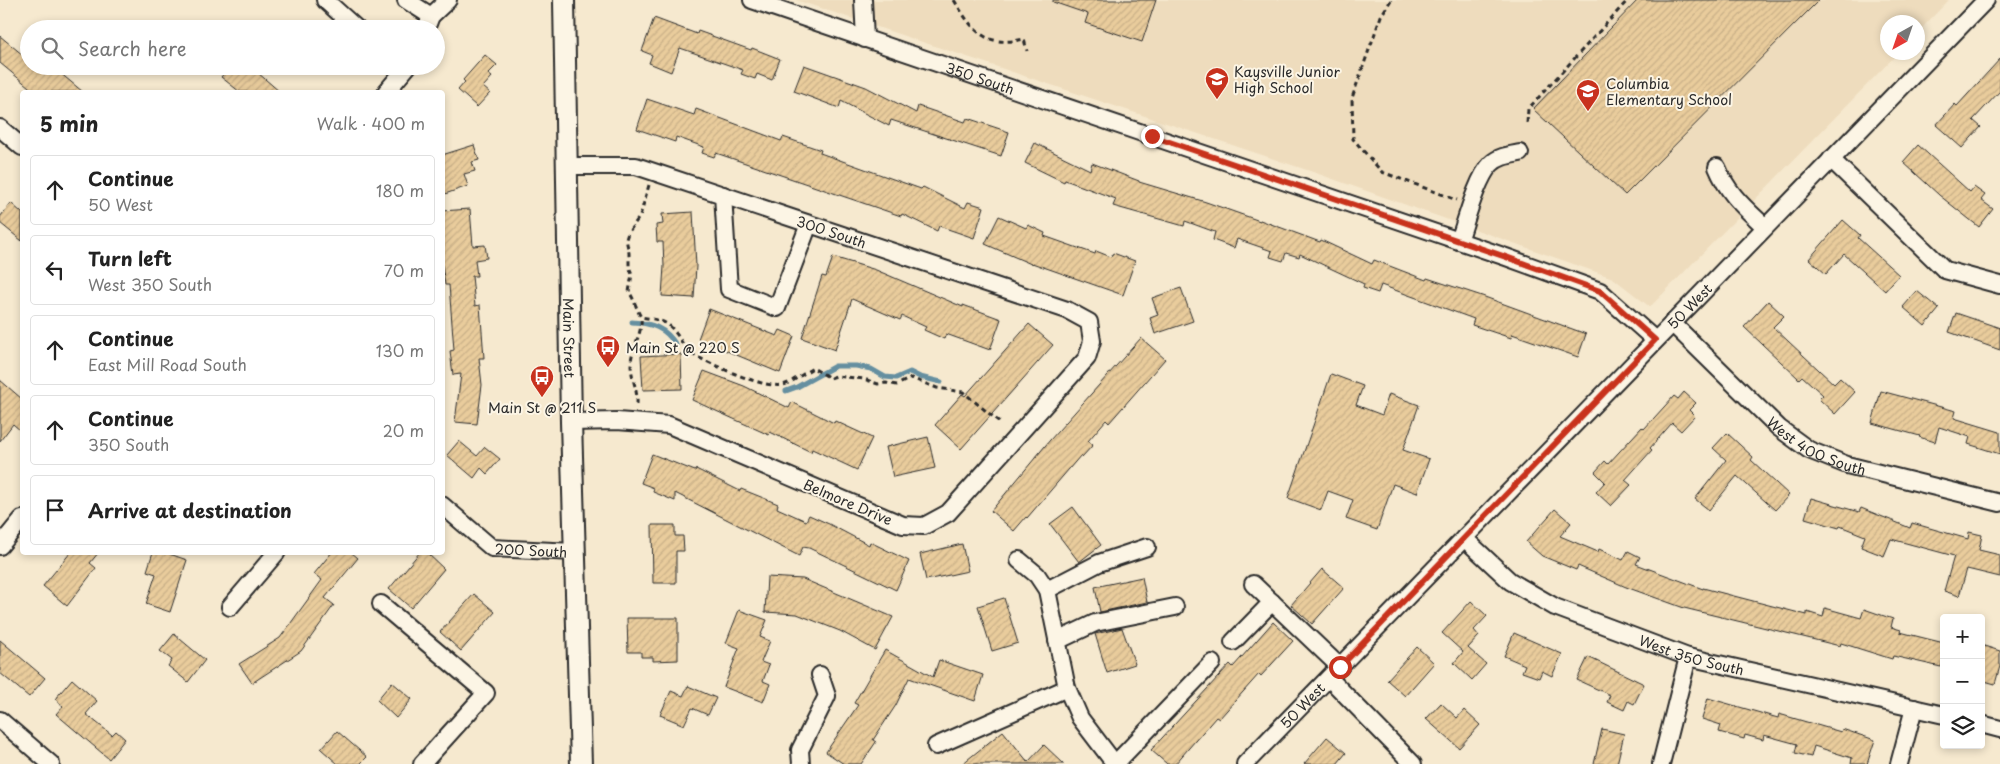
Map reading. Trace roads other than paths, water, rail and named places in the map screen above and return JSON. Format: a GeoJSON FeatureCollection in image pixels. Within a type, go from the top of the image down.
{"type":"FeatureCollection","features":[{"type":"Feature","properties":{"kind":"main road","name":"Main Street"},"geometry":{"type":"LineString","coordinates":[[564,0],[571,422],[581,764]]}},
{"type":"Feature","properties":{"kind":"street"},"geometry":{"type":"LineString","coordinates":[[325,0],[347,20]]}},
{"type":"Feature","properties":{"kind":"street"},"geometry":{"type":"LineString","coordinates":[[406,0],[426,20]]}},
{"type":"Feature","properties":{"kind":"street"},"geometry":{"type":"LineString","coordinates":[[430,20],[448,0]]}},
{"type":"Feature","properties":{"kind":"street","name":"350 South"},"geometry":{"type":"LineString","coordinates":[[752,0],[1209,155],[1600,291],[1655,340]]}},
{"type":"Feature","properties":{"kind":"street"},"geometry":{"type":"LineString","coordinates":[[863,0],[865,39]]}},
{"type":"Feature","properties":{"kind":"street","name":"50 West"},"geometry":{"type":"LineString","coordinates":[[1245,764],[1986,0]]}},
{"type":"Feature","properties":{"kind":"street"},"geometry":{"type":"LineString","coordinates":[[388,90],[399,75]]}},
{"type":"Feature","properties":{"kind":"street"},"geometry":{"type":"LineString","coordinates":[[0,128],[20,145]]}},
{"type":"Feature","properties":{"kind":"street"},"geometry":{"type":"LineString","coordinates":[[1459,241],[1482,176],[1491,164],[1500,158],[1520,153]]}},
{"type":"Feature","properties":{"kind":"street"},"geometry":{"type":"LineString","coordinates":[[1831,159],[1945,270],[2000,285]]}},
{"type":"Feature","properties":{"kind":"street","name":"300 South"},"geometry":{"type":"LineString","coordinates":[[567,166],[636,166],[1067,310],[1089,322]]}},
{"type":"Feature","properties":{"kind":"street"},"geometry":{"type":"LineString","coordinates":[[1717,167],[1731,194],[1765,227]]}},
{"type":"Feature","properties":{"kind":"street"},"geometry":{"type":"LineString","coordinates":[[724,195],[729,289],[777,308],[810,224]]}},
{"type":"Feature","properties":{"kind":"street","name":"Belmore Drive"},"geometry":{"type":"LineString","coordinates":[[571,422],[617,421],[668,425],[903,525],[924,526],[948,513],[1087,358],[1092,341],[1089,322]]}},
{"type":"Feature","properties":{"kind":"street","name":"West 400 South"},"geometry":{"type":"LineString","coordinates":[[1672,323],[1779,428],[1809,450],[1847,465],[2000,503]]}},
{"type":"Feature","properties":{"kind":"street","name":"200 South"},"geometry":{"type":"LineString","coordinates":[[445,508],[492,548],[574,552]]}},
{"type":"Feature","properties":{"kind":"street"},"geometry":{"type":"LineString","coordinates":[[0,546],[20,521]]}},
{"type":"Feature","properties":{"kind":"street","name":"West 350 South"},"geometry":{"type":"LineString","coordinates":[[1464,538],[1510,581],[1556,607],[1688,657],[1940,714]]}},
{"type":"Feature","properties":{"kind":"street"},"geometry":{"type":"LineString","coordinates":[[1047,590],[1098,563],[1147,547]]}},
{"type":"Feature","properties":{"kind":"street"},"geometry":{"type":"LineString","coordinates":[[230,607],[274,555]]}},
{"type":"Feature","properties":{"kind":"street"},"geometry":{"type":"LineString","coordinates":[[1019,560],[1037,575],[1047,590],[1067,688],[1080,718],[1115,764],[1212,663]]}},
{"type":"Feature","properties":{"kind":"street"},"geometry":{"type":"LineString","coordinates":[[1253,584],[1272,602],[1413,764]]}},
{"type":"Feature","properties":{"kind":"street"},"geometry":{"type":"LineString","coordinates":[[1233,642],[1272,602]]}},
{"type":"Feature","properties":{"kind":"street"},"geometry":{"type":"LineString","coordinates":[[381,604],[486,693],[422,764]]}},
{"type":"Feature","properties":{"kind":"street"},"geometry":{"type":"LineString","coordinates":[[1058,641],[1095,623],[1175,607]]}},
{"type":"Feature","properties":{"kind":"street"},"geometry":{"type":"LineString","coordinates":[[1661,764],[1688,657]]}},
{"type":"Feature","properties":{"kind":"street"},"geometry":{"type":"LineString","coordinates":[[801,764],[800,750],[827,696],[820,675]]}},
{"type":"Feature","properties":{"kind":"street"},"geometry":{"type":"LineString","coordinates":[[936,746],[1020,710],[1044,696],[1067,688]]}},
{"type":"Feature","properties":{"kind":"street"},"geometry":{"type":"LineString","coordinates":[[1899,764],[1914,708]]}},
{"type":"Feature","properties":{"kind":"street"},"geometry":{"type":"LineString","coordinates":[[0,720],[51,764]]}},
{"type":"Feature","properties":{"kind":"street"},"geometry":{"type":"LineString","coordinates":[[1985,725],[2000,729]]}},
{"type":"Feature","properties":{"kind":"waterway"},"geometry":{"type":"LineString","coordinates":[[632,322],[652,325],[668,334],[676,345]]}},
{"type":"Feature","properties":{"kind":"waterway"},"geometry":{"type":"LineString","coordinates":[[786,391],[835,366],[856,366],[871,369],[885,377],[896,378],[910,372],[920,377],[941,382]]}},
{"type":"Feature","properties":{"kind":"place","name":"Kaysville Junior High School"},"geometry":{"type":"Point","coordinates":[1217,100]}},
{"type":"Feature","properties":{"kind":"place","name":"Columbia Elementary School"},"geometry":{"type":"Point","coordinates":[1588,112]}},
{"type":"Feature","properties":{"kind":"place","name":"Main St @ 220 S"},"geometry":{"type":"Point","coordinates":[608,368]}},
{"type":"Feature","properties":{"kind":"place","name":"Main St @ 211 S"},"geometry":{"type":"Point","coordinates":[542,398]}}]}
